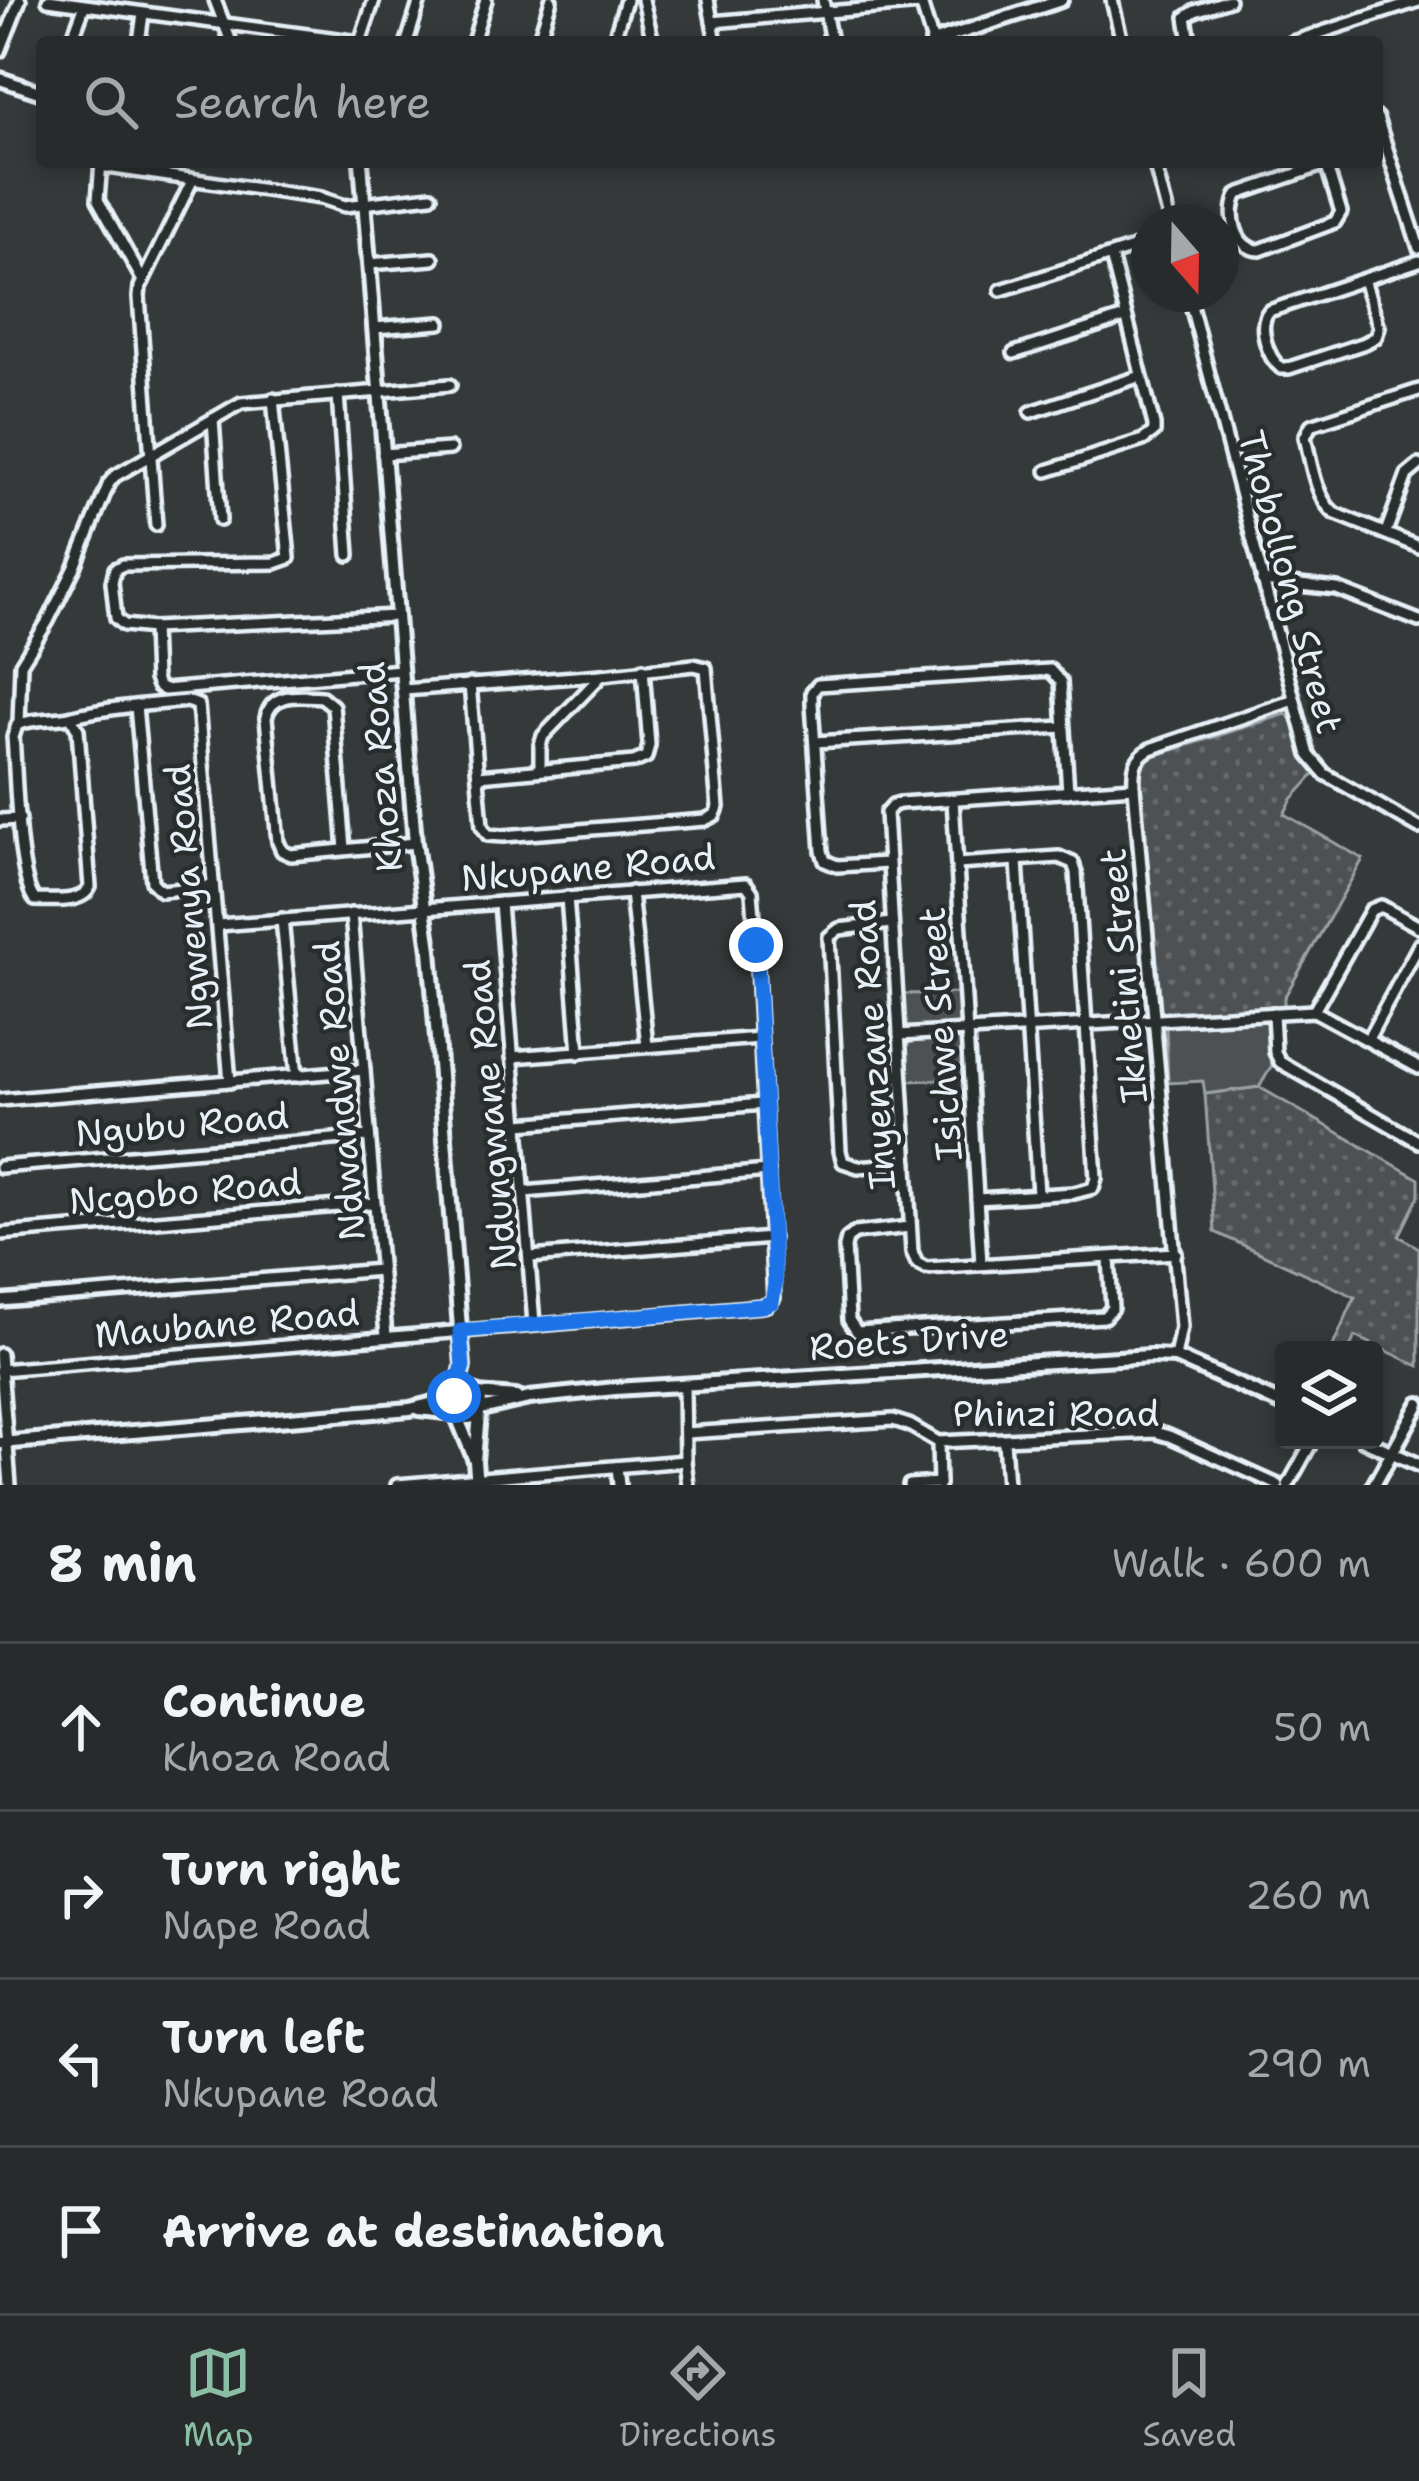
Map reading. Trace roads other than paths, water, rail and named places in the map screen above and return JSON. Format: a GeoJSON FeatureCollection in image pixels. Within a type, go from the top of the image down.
{"type":"FeatureCollection","features":[{"type":"Feature","properties":{"kind":"street"},"geometry":{"type":"LineString","coordinates":[[0,51],[20,0]]}},
{"type":"Feature","properties":{"kind":"street"},"geometry":{"type":"LineString","coordinates":[[48,0],[312,36]]}},
{"type":"Feature","properties":{"kind":"street"},"geometry":{"type":"LineString","coordinates":[[215,0],[229,36]]}},
{"type":"Feature","properties":{"kind":"street"},"geometry":{"type":"LineString","coordinates":[[362,36],[374,0]]}},
{"type":"Feature","properties":{"kind":"street"},"geometry":{"type":"LineString","coordinates":[[408,36],[420,0]]}},
{"type":"Feature","properties":{"kind":"street"},"geometry":{"type":"LineString","coordinates":[[475,36],[486,0]]}},
{"type":"Feature","properties":{"kind":"street"},"geometry":{"type":"LineString","coordinates":[[540,36],[551,0]]}},
{"type":"Feature","properties":{"kind":"street"},"geometry":{"type":"LineString","coordinates":[[615,36],[626,0]]}},
{"type":"Feature","properties":{"kind":"street"},"geometry":{"type":"LineString","coordinates":[[643,0],[652,36]]}},
{"type":"Feature","properties":{"kind":"street"},"geometry":{"type":"LineString","coordinates":[[708,0],[715,36]]}},
{"type":"Feature","properties":{"kind":"street"},"geometry":{"type":"LineString","coordinates":[[950,36],[1061,0]]}},
{"type":"Feature","properties":{"kind":"street"},"geometry":{"type":"LineString","coordinates":[[1112,0],[1121,36]]}},
{"type":"Feature","properties":{"kind":"street"},"geometry":{"type":"LineString","coordinates":[[1189,36],[1186,17],[1229,0]]}},
{"type":"Feature","properties":{"kind":"street"},"geometry":{"type":"LineString","coordinates":[[1311,36],[1419,1]]}},
{"type":"Feature","properties":{"kind":"street"},"geometry":{"type":"LineString","coordinates":[[712,22],[825,6],[920,2],[930,36]]}},
{"type":"Feature","properties":{"kind":"street"},"geometry":{"type":"LineString","coordinates":[[825,6],[830,36]]}},
{"type":"Feature","properties":{"kind":"street"},"geometry":{"type":"LineString","coordinates":[[72,36],[84,7]]}},
{"type":"Feature","properties":{"kind":"street"},"geometry":{"type":"LineString","coordinates":[[140,36],[143,14]]}},
{"type":"Feature","properties":{"kind":"street"},"geometry":{"type":"LineString","coordinates":[[0,79],[36,92]]}},
{"type":"Feature","properties":{"kind":"street"},"geometry":{"type":"LineString","coordinates":[[1383,150],[1419,248]]}},
{"type":"Feature","properties":{"kind":"street"},"geometry":{"type":"LineString","coordinates":[[100,168],[97,189],[101,211],[143,281]]}},
{"type":"Feature","properties":{"kind":"street"},"geometry":{"type":"LineString","coordinates":[[122,168],[321,198],[340,206],[431,196]]}},
{"type":"Feature","properties":{"kind":"street","name":"Khoza Road"},"geometry":{"type":"LineString","coordinates":[[361,168],[415,843],[432,972],[463,1366],[455,1396]]}},
{"type":"Feature","properties":{"kind":"street"},"geometry":{"type":"LineString","coordinates":[[1156,168],[1165,204]]}},
{"type":"Feature","properties":{"kind":"street"},"geometry":{"type":"LineString","coordinates":[[1313,168],[1245,190],[1235,198],[1232,209],[1245,247],[1255,251],[1339,219],[1330,168]]}},
{"type":"Feature","properties":{"kind":"street"},"geometry":{"type":"LineString","coordinates":[[155,525],[139,297],[192,181]]}},
{"type":"Feature","properties":{"kind":"street"},"geometry":{"type":"LineString","coordinates":[[1001,290],[1131,249]]}},
{"type":"Feature","properties":{"kind":"street"},"geometry":{"type":"LineString","coordinates":[[1047,471],[1143,440],[1154,432],[1111,256]]}},
{"type":"Feature","properties":{"kind":"street"},"geometry":{"type":"LineString","coordinates":[[369,265],[433,259]]}},
{"type":"Feature","properties":{"kind":"street"},"geometry":{"type":"LineString","coordinates":[[1364,280],[1379,331],[1376,337],[1281,368],[1272,358],[1263,326],[1263,316],[1272,309],[1419,261]]}},
{"type":"Feature","properties":{"kind":"street","name":"Thobollong Street"},"geometry":{"type":"LineString","coordinates":[[1193,312],[1305,744],[1320,769],[1419,828]]}},
{"type":"Feature","properties":{"kind":"street"},"geometry":{"type":"LineString","coordinates":[[1013,353],[1125,317]]}},
{"type":"Feature","properties":{"kind":"street"},"geometry":{"type":"LineString","coordinates":[[374,328],[440,323]]}},
{"type":"Feature","properties":{"kind":"street"},"geometry":{"type":"LineString","coordinates":[[1031,412],[1141,376]]}},
{"type":"Feature","properties":{"kind":"street"},"geometry":{"type":"LineString","coordinates":[[71,717],[78,730],[90,884],[83,897],[37,900],[26,885],[14,737],[19,724],[21,664],[48,621],[109,483],[151,453],[241,403],[450,386]]}},
{"type":"Feature","properties":{"kind":"street"},"geometry":{"type":"LineString","coordinates":[[1419,391],[1316,423],[1305,437],[1327,508],[1419,547]]}},
{"type":"Feature","properties":{"kind":"street"},"geometry":{"type":"LineString","coordinates":[[338,394],[350,555]]}},
{"type":"Feature","properties":{"kind":"street"},"geometry":{"type":"LineString","coordinates":[[273,399],[290,556],[285,561],[115,569],[113,610],[119,622],[153,628],[397,616]]}},
{"type":"Feature","properties":{"kind":"street"},"geometry":{"type":"LineString","coordinates":[[213,419],[220,520]]}},
{"type":"Feature","properties":{"kind":"street"},"geometry":{"type":"LineString","coordinates":[[383,454],[450,448]]}},
{"type":"Feature","properties":{"kind":"street"},"geometry":{"type":"LineString","coordinates":[[1386,532],[1407,476],[1419,465]]}},
{"type":"Feature","properties":{"kind":"street"},"geometry":{"type":"LineString","coordinates":[[1262,581],[1337,589],[1419,621]]}},
{"type":"Feature","properties":{"kind":"street"},"geometry":{"type":"LineString","coordinates":[[153,628],[154,679],[164,690],[401,670]]}},
{"type":"Feature","properties":{"kind":"street"},"geometry":{"type":"LineString","coordinates":[[404,690],[470,684],[602,674],[643,669],[702,665],[708,675],[718,807],[712,817],[701,820],[491,836],[482,826],[470,684]]}},
{"type":"Feature","properties":{"kind":"street"},"geometry":{"type":"LineString","coordinates":[[479,776],[634,762],[646,757],[643,669]]}},
{"type":"Feature","properties":{"kind":"street"},"geometry":{"type":"LineString","coordinates":[[888,863],[837,866],[825,861],[812,692],[823,683],[1053,671],[1061,682],[1068,792]]}},
{"type":"Feature","properties":{"kind":"street"},"geometry":{"type":"LineString","coordinates":[[540,770],[543,736],[602,674]]}},
{"type":"Feature","properties":{"kind":"street"},"geometry":{"type":"LineString","coordinates":[[345,849],[333,706],[322,697],[284,698],[270,705],[266,718],[282,851],[290,855],[415,843]]}},
{"type":"Feature","properties":{"kind":"street"},"geometry":{"type":"LineString","coordinates":[[1134,788],[1134,765],[1150,749],[1294,700]]}},
{"type":"Feature","properties":{"kind":"street","name":"Ngwenya Road"},"geometry":{"type":"LineString","coordinates":[[136,706],[187,701],[200,708],[230,1082]]}},
{"type":"Feature","properties":{"kind":"street"},"geometry":{"type":"LineString","coordinates":[[19,724],[136,706],[152,882],[161,891],[213,886]]}},
{"type":"Feature","properties":{"kind":"street"},"geometry":{"type":"LineString","coordinates":[[815,742],[1064,727]]}},
{"type":"Feature","properties":{"kind":"street","name":"Inyenzane Road"},"geometry":{"type":"LineString","coordinates":[[1134,788],[900,803],[889,808],[885,818],[910,1227],[914,1258],[922,1268],[1176,1253]]}},
{"type":"Feature","properties":{"kind":"street","name":"Ikhetini Street"},"geometry":{"type":"LineString","coordinates":[[1134,788],[1176,1253],[1181,1327],[1175,1357]]}},
{"type":"Feature","properties":{"kind":"street","name":"Isichwe Street"},"geometry":{"type":"LineString","coordinates":[[953,800],[981,1264]]}},
{"type":"Feature","properties":{"kind":"street"},"geometry":{"type":"LineString","coordinates":[[0,820],[20,819]]}},
{"type":"Feature","properties":{"kind":"street"},"geometry":{"type":"LineString","coordinates":[[957,864],[1059,857],[1075,866],[1087,1024],[1095,1184],[1084,1192],[977,1199]]}},
{"type":"Feature","properties":{"kind":"street"},"geometry":{"type":"LineString","coordinates":[[1017,861],[1038,1194]]}},
{"type":"Feature","properties":{"kind":"street","name":"Nkupane Road"},"geometry":{"type":"LineString","coordinates":[[218,925],[740,882],[750,887],[775,1293],[772,1302],[762,1306]]}},
{"type":"Feature","properties":{"kind":"street"},"geometry":{"type":"LineString","coordinates":[[632,892],[647,1046]]}},
{"type":"Feature","properties":{"kind":"street"},"geometry":{"type":"LineString","coordinates":[[567,897],[579,1053]]}},
{"type":"Feature","properties":{"kind":"street","name":"Ndungwane Road"},"geometry":{"type":"LineString","coordinates":[[500,903],[534,1323]]}},
{"type":"Feature","properties":{"kind":"street"},"geometry":{"type":"LineString","coordinates":[[1314,1011],[1371,910],[1386,907],[1419,927]]}},
{"type":"Feature","properties":{"kind":"street","name":"Ndwandwe Road"},"geometry":{"type":"LineString","coordinates":[[351,914],[386,1336]]}},
{"type":"Feature","properties":{"kind":"street"},"geometry":{"type":"LineString","coordinates":[[282,919],[298,1076]]}},
{"type":"Feature","properties":{"kind":"street"},"geometry":{"type":"LineString","coordinates":[[892,923],[839,929],[829,937],[839,1151],[843,1162],[852,1166],[907,1163]]}},
{"type":"Feature","properties":{"kind":"street"},"geometry":{"type":"LineString","coordinates":[[1368,1039],[1419,945]]}},
{"type":"Feature","properties":{"kind":"street"},"geometry":{"type":"LineString","coordinates":[[899,1035],[1314,1011],[1419,1068]]}},
{"type":"Feature","properties":{"kind":"street"},"geometry":{"type":"LineString","coordinates":[[1273,1013],[1273,1042],[1280,1062],[1419,1142]]}},
{"type":"Feature","properties":{"kind":"street"},"geometry":{"type":"LineString","coordinates":[[512,1057],[760,1038]]}},
{"type":"Feature","properties":{"kind":"street"},"geometry":{"type":"LineString","coordinates":[[0,1100],[364,1070]]}},
{"type":"Feature","properties":{"kind":"street"},"geometry":{"type":"LineString","coordinates":[[519,1124],[764,1104]]}},
{"type":"Feature","properties":{"kind":"street","name":"Ngubu Road"},"geometry":{"type":"LineString","coordinates":[[0,1167],[369,1136]]}},
{"type":"Feature","properties":{"kind":"street"},"geometry":{"type":"LineString","coordinates":[[524,1192],[768,1171]]}},
{"type":"Feature","properties":{"kind":"street","name":"Ncgobo Road"},"geometry":{"type":"LineString","coordinates":[[0,1234],[376,1203]]}},
{"type":"Feature","properties":{"kind":"street"},"geometry":{"type":"LineString","coordinates":[[910,1227],[863,1231],[847,1238],[849,1321],[854,1331],[1104,1317],[1112,1308],[1109,1258]]}},
{"type":"Feature","properties":{"kind":"street"},"geometry":{"type":"LineString","coordinates":[[530,1257],[772,1238]]}},
{"type":"Feature","properties":{"kind":"street"},"geometry":{"type":"LineString","coordinates":[[0,1301],[380,1270]]}},
{"type":"Feature","properties":{"kind":"street","name":"Maubane Road"},"geometry":{"type":"LineString","coordinates":[[1,1370],[762,1306]]}},
{"type":"Feature","properties":{"kind":"street"},"geometry":{"type":"LineString","coordinates":[[0,1354],[10,1485]]}},
{"type":"Feature","properties":{"kind":"street","name":"Roets Drive"},"geometry":{"type":"LineString","coordinates":[[477,1394],[529,1398],[684,1384],[1175,1357],[1275,1401]]}},
{"type":"Feature","properties":{"kind":"street","name":"Khoza Road"},"geometry":{"type":"LineString","coordinates":[[463,1366],[477,1394]]}},
{"type":"Feature","properties":{"kind":"street"},"geometry":{"type":"LineString","coordinates":[[684,1384],[688,1485]]}},
{"type":"Feature","properties":{"kind":"street"},"geometry":{"type":"LineString","coordinates":[[4,1442],[410,1408],[468,1390],[477,1394],[480,1411],[477,1481]]}},
{"type":"Feature","properties":{"kind":"street"},"geometry":{"type":"LineString","coordinates":[[455,1396],[456,1413],[475,1461]]}},
{"type":"Feature","properties":{"kind":"street","name":"Roets Drive"},"geometry":{"type":"LineString","coordinates":[[480,1411],[529,1398]]}},
{"type":"Feature","properties":{"kind":"street"},"geometry":{"type":"LineString","coordinates":[[1374,1485],[1419,1404]]}},
{"type":"Feature","properties":{"kind":"street"},"geometry":{"type":"LineString","coordinates":[[410,1408],[456,1413],[466,1419],[480,1411]]}},
{"type":"Feature","properties":{"kind":"street","name":"Phinzi Road"},"geometry":{"type":"LineString","coordinates":[[686,1432],[893,1420],[938,1442],[1155,1432],[1278,1485]]}},
{"type":"Feature","properties":{"kind":"street"},"geometry":{"type":"LineString","coordinates":[[1004,1441],[1007,1485]]}},
{"type":"Feature","properties":{"kind":"street"},"geometry":{"type":"LineString","coordinates":[[909,1485],[939,1484],[938,1442]]}},
{"type":"Feature","properties":{"kind":"street"},"geometry":{"type":"LineString","coordinates":[[1383,1448],[1419,1465]]}},
{"type":"Feature","properties":{"kind":"street"},"geometry":{"type":"LineString","coordinates":[[1288,1485],[1308,1449]]}},
{"type":"Feature","properties":{"kind":"street"},"geometry":{"type":"LineString","coordinates":[[398,1485],[685,1461]]}},
{"type":"Feature","properties":{"kind":"street"},"geometry":{"type":"LineString","coordinates":[[617,1467],[619,1485]]}},
{"type":"Feature","properties":{"kind":"street"},"geometry":{"type":"LineString","coordinates":[[547,1472],[548,1485]]}}]}
